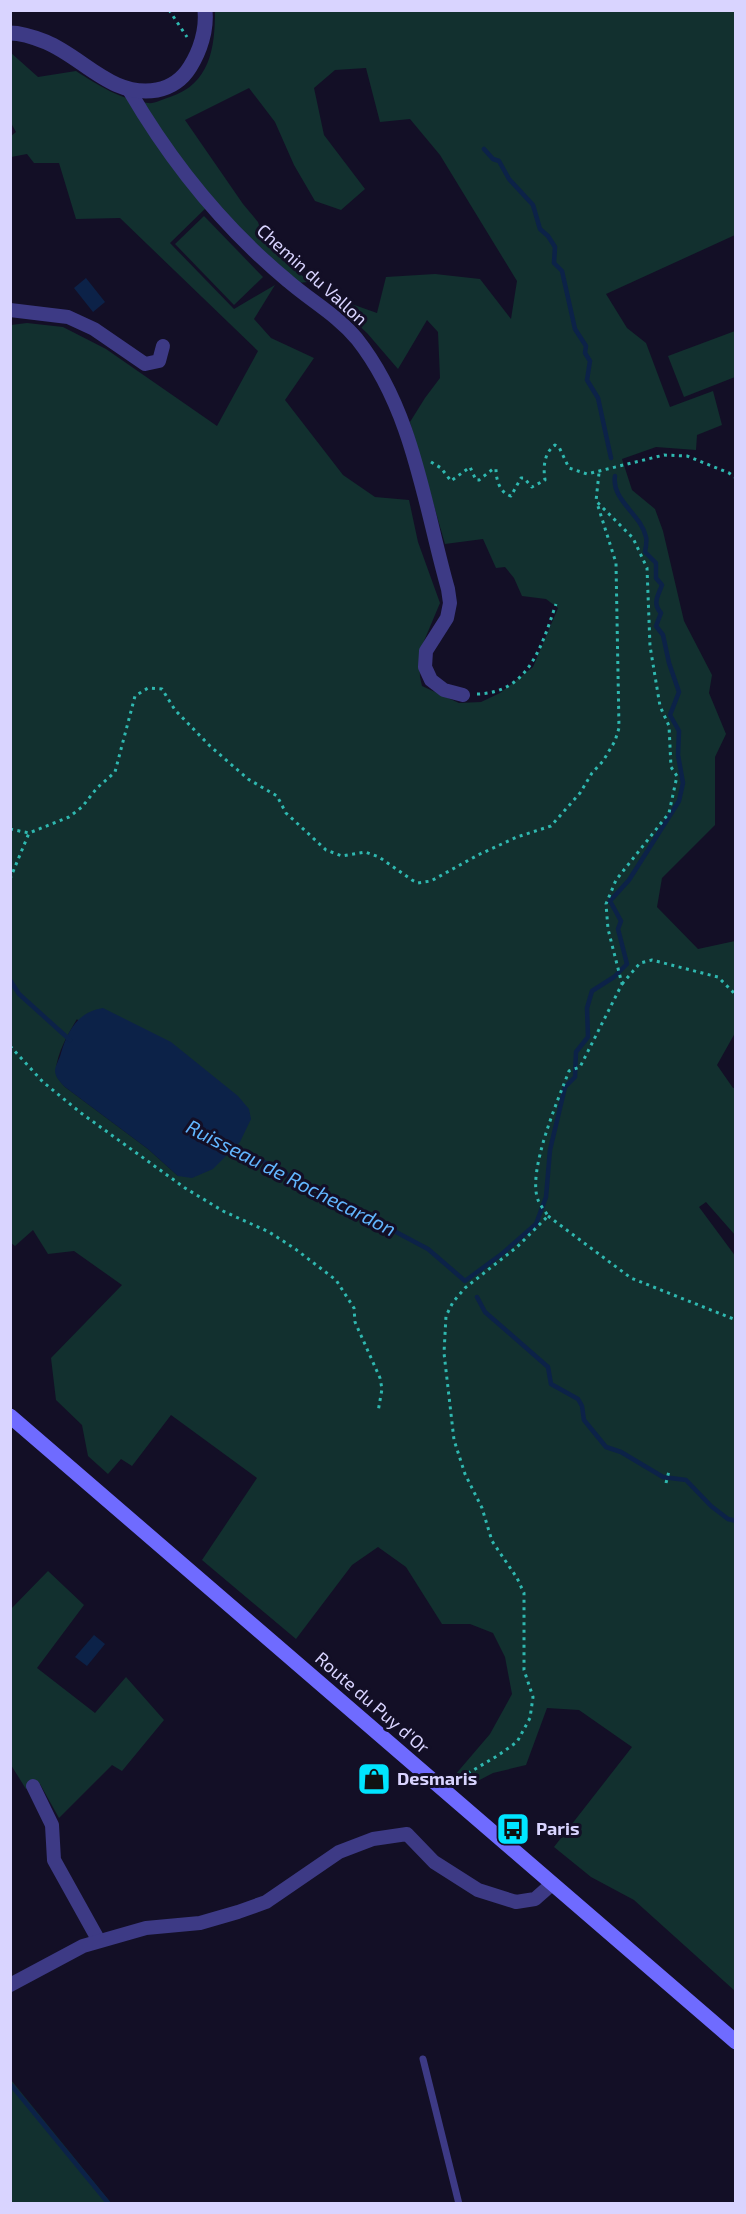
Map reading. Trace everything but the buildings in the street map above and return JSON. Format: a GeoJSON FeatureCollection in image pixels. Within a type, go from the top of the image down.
{"type":"FeatureCollection","features":[{"type":"Feature","properties":{"kind":"main road","name":"Route du Puy d'Or"},"geometry":{"type":"LineString","coordinates":[[10,1416],[735,2042]]}},
{"type":"Feature","properties":{"kind":"street"},"geometry":{"type":"LineString","coordinates":[[10,33],[46,42],[103,78],[129,90],[150,91],[170,88],[186,73],[199,52],[206,18],[205,10]]}},
{"type":"Feature","properties":{"kind":"street","name":"Chemin du Vallon"},"geometry":{"type":"LineString","coordinates":[[129,90],[183,174],[219,214],[288,281],[334,315],[356,339],[386,383],[405,428],[415,460],[450,603],[447,618],[426,651],[425,667],[430,680],[444,690],[463,694]]}},
{"type":"Feature","properties":{"kind":"street"},"geometry":{"type":"LineString","coordinates":[[10,310],[68,317],[94,328],[145,364],[159,361],[163,346]]}},
{"type":"Feature","properties":{"kind":"street"},"geometry":{"type":"LineString","coordinates":[[33,1786],[52,1825],[54,1860],[99,1941]]}},
{"type":"Feature","properties":{"kind":"street"},"geometry":{"type":"LineString","coordinates":[[11,1985],[83,1946],[146,1928],[200,1923],[266,1902],[339,1852],[373,1839],[407,1834],[434,1862],[478,1890],[516,1902],[535,1899],[552,1884]]}},
{"type":"Feature","properties":{"kind":"lane"},"geometry":{"type":"LineString","coordinates":[[423,2059],[459,2204]]}},
{"type":"Feature","properties":{"kind":"path"},"geometry":{"type":"LineString","coordinates":[[169,10],[199,52]]}},
{"type":"Feature","properties":{"kind":"path"},"geometry":{"type":"LineString","coordinates":[[415,460],[433,463],[441,468],[451,481],[470,467],[476,480],[496,469],[496,480],[505,493],[511,496],[521,478],[524,478],[532,487],[545,480],[546,454],[555,445],[559,447],[569,468],[587,474],[599,473],[664,455],[687,456],[729,473],[735,478]]}},
{"type":"Feature","properties":{"kind":"path"},"geometry":{"type":"LineString","coordinates":[[10,829],[29,833],[69,817],[82,807],[115,772],[135,696],[148,688],[162,689],[175,711],[210,746],[248,779],[277,796],[286,813],[326,850],[342,856],[365,852],[379,857],[418,883],[432,881],[478,855],[517,837],[551,826],[603,761],[615,741],[619,728],[615,563],[596,501],[599,473]]}},
{"type":"Feature","properties":{"kind":"path"},"geometry":{"type":"LineString","coordinates":[[596,501],[633,538],[647,568],[650,646],[660,706],[669,726],[671,767],[676,776],[669,813],[616,880],[606,904],[608,929],[622,984]]}},
{"type":"Feature","properties":{"kind":"path"},"geometry":{"type":"LineString","coordinates":[[463,694],[490,694],[510,686],[527,672],[545,637],[556,604]]}},
{"type":"Feature","properties":{"kind":"path"},"geometry":{"type":"LineString","coordinates":[[10,879],[29,833]]}},
{"type":"Feature","properties":{"kind":"path"},"geometry":{"type":"LineString","coordinates":[[735,995],[718,977],[652,960],[640,963],[622,984],[580,1067],[568,1071],[542,1147],[537,1182],[538,1199],[548,1216],[631,1278],[735,1320]]}},
{"type":"Feature","properties":{"kind":"path"},"geometry":{"type":"LineString","coordinates":[[10,1046],[43,1082],[81,1113],[185,1188],[223,1211],[269,1232],[336,1280],[354,1308],[356,1322],[380,1378],[382,1389],[378,1412]]}},
{"type":"Feature","properties":{"kind":"path"},"geometry":{"type":"LineString","coordinates":[[444,1791],[459,1777],[517,1742],[530,1718],[533,1697],[524,1670],[524,1593],[517,1578],[492,1541],[482,1508],[465,1474],[454,1440],[444,1353],[446,1316],[453,1302],[465,1288],[517,1247],[548,1216]]}},
{"type":"Feature","properties":{"kind":"path"},"geometry":{"type":"LineString","coordinates":[[666,1483],[669,1471]]}},
{"type":"Feature","properties":{"kind":"green space"},"geometry":{"type":"Polygon","coordinates":[[[215,11],[735,11],[735,235],[606,294],[627,328],[646,343],[670,407],[713,391],[722,425],[697,435],[696,450],[656,447],[622,459],[632,490],[655,509],[663,531],[684,621],[712,675],[709,693],[726,734],[715,757],[715,825],[662,878],[657,907],[698,949],[735,941],[735,1033],[717,1065],[735,1088],[735,1235],[706,1202],[699,1207],[736,1257],[735,1991],[634,1900],[591,1877],[554,1847],[632,1747],[579,1710],[547,1708],[526,1765],[493,1773],[468,1786],[455,1775],[490,1734],[512,1694],[505,1657],[493,1633],[470,1624],[442,1624],[406,1567],[378,1547],[352,1565],[296,1639],[202,1560],[257,1478],[171,1415],[132,1466],[121,1459],[108,1474],[88,1456],[82,1425],[56,1400],[51,1358],[122,1285],[74,1251],[48,1254],[33,1230],[15,1246],[11,1243],[11,325],[27,323],[63,327],[106,349],[217,426],[258,351],[120,218],[76,219],[59,163],[34,163],[27,154],[11,157],[11,136],[16,132],[11,123],[10,52],[38,77],[76,71],[119,95],[153,103],[183,91],[202,74],[208,63],[214,38],[215,11]],[[366,68],[335,70],[314,88],[324,135],[365,189],[341,210],[315,201],[294,165],[275,122],[249,88],[185,120],[258,222],[264,241],[309,282],[296,283],[212,202],[170,243],[234,309],[275,285],[254,319],[271,338],[314,358],[285,400],[343,475],[375,497],[409,500],[418,542],[440,603],[419,653],[422,686],[459,703],[481,702],[500,693],[533,667],[558,608],[546,599],[522,596],[514,578],[505,567],[496,568],[483,539],[445,544],[410,422],[440,378],[438,332],[427,320],[398,369],[367,333],[326,295],[377,313],[386,277],[435,274],[480,279],[511,319],[517,281],[440,155],[410,119],[380,122],[366,68]],[[77,1019],[58,1057],[56,1073],[59,1079],[65,1087],[148,1149],[178,1176],[77,1019]]]}},
{"type":"Feature","properties":{"kind":"green space"},"geometry":{"type":"Polygon","coordinates":[[[204,216],[263,277],[234,305],[175,244],[204,216]]]}},
{"type":"Feature","properties":{"kind":"green space"},"geometry":{"type":"Polygon","coordinates":[[[735,331],[735,377],[684,397],[668,356],[735,331]]]}},
{"type":"Feature","properties":{"kind":"green space"},"geometry":{"type":"Polygon","coordinates":[[[48,1571],[84,1605],[37,1668],[95,1713],[126,1677],[164,1720],[122,1771],[112,1765],[59,1818],[40,1784],[26,1789],[11,1765],[11,1609],[48,1571]]]}},
{"type":"Feature","properties":{"kind":"green space"},"geometry":{"type":"Polygon","coordinates":[[[11,2080],[111,2203],[11,2203],[11,2080]]]}},
{"type":"Feature","properties":{"kind":"water"},"geometry":{"type":"Polygon","coordinates":[[[86,278],[105,302],[93,312],[74,288],[86,278]]]}},
{"type":"Feature","properties":{"kind":"water"},"geometry":{"type":"Polygon","coordinates":[[[103,1008],[171,1042],[238,1096],[249,1109],[251,1119],[240,1142],[213,1169],[192,1178],[178,1176],[148,1149],[65,1087],[59,1080],[55,1069],[75,1023],[87,1013],[103,1008]]]}},
{"type":"Feature","properties":{"kind":"water"},"geometry":{"type":"Polygon","coordinates":[[[94,1635],[105,1644],[87,1666],[75,1657],[94,1635]]]}},
{"type":"Feature","properties":{"kind":"waterway"},"geometry":{"type":"LineString","coordinates":[[484,149],[493,159],[499,161],[509,179],[533,205],[540,229],[555,247],[554,263],[562,271],[575,329],[586,346],[585,353],[590,361],[587,380],[598,398],[611,458]]}},
{"type":"Feature","properties":{"kind":"waterway"},"geometry":{"type":"LineString","coordinates":[[232,1145],[428,1249],[465,1281],[503,1253],[536,1224],[546,1197],[550,1150],[565,1087],[575,1077],[576,1052],[588,1037],[587,1008],[592,991],[614,977],[627,964],[618,929],[621,921],[610,901],[629,880],[679,801],[683,783],[678,755],[679,731],[670,715],[679,692],[663,635],[656,626],[661,613],[657,606],[657,599],[662,585],[656,578],[656,563],[645,552],[646,539],[643,529],[617,492],[615,476]]}},
{"type":"Feature","properties":{"kind":"waterway","name":"Ruisseau de Rochecardon"},"geometry":{"type":"LineString","coordinates":[[10,980],[19,994],[70,1040]]}},
{"type":"Feature","properties":{"kind":"waterway","name":"Ruisseau de Rochecardon"},"geometry":{"type":"LineString","coordinates":[[477,1297],[485,1312],[548,1367],[551,1384],[578,1399],[582,1406],[584,1420],[606,1447],[621,1452],[663,1477],[686,1480],[711,1506],[728,1519],[736,1521]]}},
{"type":"Feature","properties":{"kind":"waterway"},"geometry":{"type":"LineString","coordinates":[[12,2086],[109,2204]]}},
{"type":"Feature","properties":{"kind":"place","name":"Desmaris"},"geometry":{"type":"Point","coordinates":[374,1779]}},
{"type":"Feature","properties":{"kind":"place","name":"Paris"},"geometry":{"type":"Point","coordinates":[513,1829]}}]}
